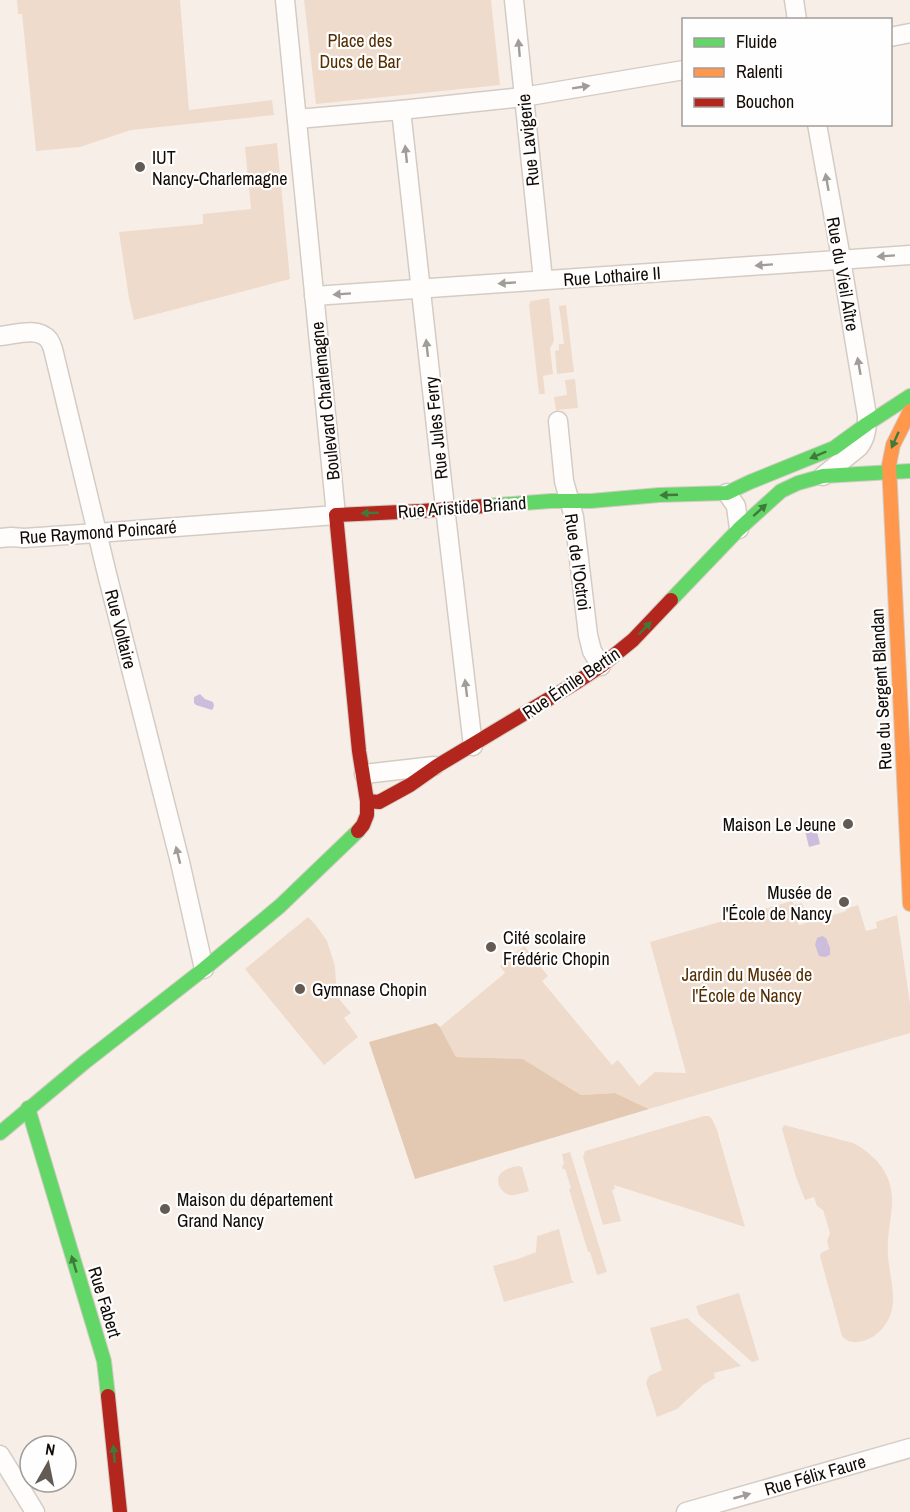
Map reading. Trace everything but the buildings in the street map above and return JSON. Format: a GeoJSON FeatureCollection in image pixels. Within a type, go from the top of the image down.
{"type":"FeatureCollection","features":[{"type":"Feature","properties":{"kind":"main road"},"geometry":{"type":"LineString","coordinates":[[727,493],[834,448],[910,396]]}},
{"type":"Feature","properties":{"kind":"main road","name":"Rue du Sergent Blandan"},"geometry":{"type":"LineString","coordinates":[[910,411],[892,445],[889,459],[905,712],[910,904]]}},
{"type":"Feature","properties":{"kind":"main road"},"geometry":{"type":"LineString","coordinates":[[823,476],[910,471]]}},
{"type":"Feature","properties":{"kind":"main road","name":"Rue Émile Bertin"},"geometry":{"type":"LineString","coordinates":[[367,801],[379,802],[410,785],[437,766],[601,666],[633,640],[739,529],[781,491],[798,483],[823,476]]}},
{"type":"Feature","properties":{"kind":"main road","name":"Rue Aristide Briand"},"geometry":{"type":"LineString","coordinates":[[336,515],[659,495],[727,493]]}},
{"type":"Feature","properties":{"kind":"main road","name":"Boulevard Charlemagne"},"geometry":{"type":"LineString","coordinates":[[336,515],[358,740],[367,801]]}},
{"type":"Feature","properties":{"kind":"main road"},"geometry":{"type":"LineString","coordinates":[[0,1133],[280,906],[363,825],[367,815],[367,801]]}},
{"type":"Feature","properties":{"kind":"main road","name":"Rue Fabert"},"geometry":{"type":"LineString","coordinates":[[28,1108],[104,1361],[120,1512]]}},
{"type":"Feature","properties":{"kind":"street","name":"Boulevard Charlemagne"},"geometry":{"type":"LineString","coordinates":[[285,0],[336,515]]}},
{"type":"Feature","properties":{"kind":"street","name":"Rue Lavigerie"},"geometry":{"type":"LineString","coordinates":[[514,0],[543,280]]}},
{"type":"Feature","properties":{"kind":"street"},"geometry":{"type":"LineString","coordinates":[[794,0],[797,18]]}},
{"type":"Feature","properties":{"kind":"street"},"geometry":{"type":"LineString","coordinates":[[892,37],[910,33]]}},
{"type":"Feature","properties":{"kind":"street"},"geometry":{"type":"LineString","coordinates":[[297,119],[524,97],[682,70]]}},
{"type":"Feature","properties":{"kind":"street","name":"Rue Jules Ferry"},"geometry":{"type":"LineString","coordinates":[[401,110],[473,746]]}},
{"type":"Feature","properties":{"kind":"street","name":"Rue du Vieil Aître"},"geometry":{"type":"LineString","coordinates":[[817,126],[867,424]]}},
{"type":"Feature","properties":{"kind":"street","name":"Rue Lothaire II"},"geometry":{"type":"LineString","coordinates":[[314,296],[910,255]]}},
{"type":"Feature","properties":{"kind":"street","name":"Rue Voltaire"},"geometry":{"type":"LineString","coordinates":[[0,336],[35,332],[48,339],[53,349],[204,969]]}},
{"type":"Feature","properties":{"kind":"street","name":"Rue de l'Octroi"},"geometry":{"type":"LineString","coordinates":[[558,421],[564,482],[574,517],[588,635],[592,651],[601,666]]}},
{"type":"Feature","properties":{"kind":"street"},"geometry":{"type":"LineString","coordinates":[[823,476],[859,447],[863,441],[867,424]]}},
{"type":"Feature","properties":{"kind":"street"},"geometry":{"type":"LineString","coordinates":[[727,493],[736,506],[739,529]]}},
{"type":"Feature","properties":{"kind":"street","name":"Rue Aristide Briand"},"geometry":{"type":"LineString","coordinates":[[196,525],[336,515]]}},
{"type":"Feature","properties":{"kind":"street","name":"Rue Raymond Poincaré"},"geometry":{"type":"LineString","coordinates":[[0,538],[196,525]]}},
{"type":"Feature","properties":{"kind":"street","name":"Rue Émile Bertin"},"geometry":{"type":"LineString","coordinates":[[364,774],[437,766]]}},
{"type":"Feature","properties":{"kind":"street","name":"Rue Félix Faure"},"geometry":{"type":"LineString","coordinates":[[686,1512],[910,1448]]}},
{"type":"Feature","properties":{"kind":"street"},"geometry":{"type":"LineString","coordinates":[[0,1455],[35,1512]]}},
{"type":"Feature","properties":{"kind":"green space"},"geometry":{"type":"Polygon","coordinates":[[[17,0],[180,0],[189,110],[272,100],[274,115],[131,130],[80,147],[36,151],[22,14],[18,14],[17,0]]]}},
{"type":"Feature","properties":{"kind":"green space","name":"Place des Ducs de Bar"},"geometry":{"type":"Polygon","coordinates":[[[304,0],[491,0],[500,85],[316,104],[304,0]]]}},
{"type":"Feature","properties":{"kind":"green space"},"geometry":{"type":"Polygon","coordinates":[[[277,143],[290,279],[134,320],[119,232],[203,224],[203,214],[251,209],[245,147],[277,143]]]}},
{"type":"Feature","properties":{"kind":"green space"},"geometry":{"type":"Polygon","coordinates":[[[549,298],[554,341],[550,348],[553,374],[543,376],[545,394],[539,394],[529,305],[531,301],[549,298]]]}},
{"type":"Feature","properties":{"kind":"green space"},"geometry":{"type":"Polygon","coordinates":[[[566,305],[574,372],[557,374],[555,351],[559,350],[559,344],[564,344],[559,306],[566,305]]]}},
{"type":"Feature","properties":{"kind":"green space"},"geometry":{"type":"Polygon","coordinates":[[[575,379],[578,408],[556,410],[554,397],[567,395],[565,380],[575,379]]]}},
{"type":"Feature","properties":{"kind":"green space","name":"Jardin du Musée de l'École de Nancy"},"geometry":{"type":"Polygon","coordinates":[[[792,901],[794,905],[802,903],[804,908],[795,911],[799,925],[846,911],[858,905],[866,931],[877,928],[876,922],[897,915],[910,1004],[910,1033],[649,1109],[615,1093],[581,1095],[523,1059],[456,1057],[440,1027],[505,973],[500,966],[524,946],[548,976],[542,981],[612,1065],[618,1060],[639,1086],[655,1072],[686,1073],[650,942],[792,901]]]}},
{"type":"Feature","properties":{"kind":"green space","name":"Gymnase Chopin"},"geometry":{"type":"Polygon","coordinates":[[[308,917],[327,941],[335,966],[336,983],[344,995],[339,999],[351,1013],[344,1018],[358,1037],[324,1065],[245,969],[308,917]]]}},
{"type":"Feature","properties":{"kind":"green space"},"geometry":{"type":"Polygon","coordinates":[[[704,1116],[712,1119],[717,1130],[745,1227],[614,1185],[615,1189],[612,1190],[621,1221],[603,1225],[583,1157],[585,1151],[704,1116]]]}},
{"type":"Feature","properties":{"kind":"green space"},"geometry":{"type":"Polygon","coordinates":[[[784,1125],[858,1145],[877,1161],[890,1184],[892,1206],[888,1254],[893,1293],[892,1311],[882,1329],[866,1340],[852,1342],[842,1336],[820,1256],[829,1249],[827,1241],[830,1233],[823,1210],[817,1206],[814,1197],[805,1200],[782,1129],[784,1125]]]}},
{"type":"Feature","properties":{"kind":"green space"},"geometry":{"type":"Polygon","coordinates":[[[570,1152],[607,1272],[597,1275],[590,1252],[588,1252],[565,1169],[562,1166],[564,1164],[562,1154],[570,1152]]]}},
{"type":"Feature","properties":{"kind":"green space"},"geometry":{"type":"Polygon","coordinates":[[[518,1166],[522,1167],[529,1191],[509,1195],[503,1192],[498,1180],[504,1171],[518,1166]]]}},
{"type":"Feature","properties":{"kind":"green space"},"geometry":{"type":"Polygon","coordinates":[[[559,1229],[572,1281],[575,1282],[504,1302],[493,1266],[536,1252],[537,1236],[559,1229]]]}},
{"type":"Feature","properties":{"kind":"green space"},"geometry":{"type":"Polygon","coordinates":[[[739,1293],[759,1360],[752,1362],[699,1315],[696,1306],[739,1293]]]}},
{"type":"Feature","properties":{"kind":"green space"},"geometry":{"type":"Polygon","coordinates":[[[687,1318],[741,1366],[714,1373],[715,1378],[703,1385],[677,1409],[657,1417],[646,1383],[649,1376],[662,1370],[650,1328],[687,1318]]]}},
{"type":"Feature","properties":{"kind":"shaded area"},"geometry":{"type":"Polygon","coordinates":[[[200,694],[213,702],[212,710],[194,703],[194,697],[200,694]]]}},
{"type":"Feature","properties":{"kind":"shaded area"},"geometry":{"type":"Polygon","coordinates":[[[814,820],[820,844],[809,847],[803,823],[814,820]]]}},
{"type":"Feature","properties":{"kind":"shaded area"},"geometry":{"type":"Polygon","coordinates":[[[822,936],[826,938],[830,948],[830,955],[825,957],[819,956],[815,945],[817,938],[822,936]]]}},
{"type":"Feature","properties":{"kind":"shaded area"},"geometry":{"type":"Polygon","coordinates":[[[436,1023],[456,1057],[523,1059],[581,1095],[615,1093],[649,1109],[415,1179],[369,1042],[436,1023]]]}},
{"type":"Feature","properties":{"kind":"traffic: fast"},"geometry":{"type":"LineString","coordinates":[[484,506],[727,493],[834,448],[910,396]]}},
{"type":"Feature","properties":{"kind":"traffic: fast"},"geometry":{"type":"LineString","coordinates":[[671,600],[739,529],[781,491],[798,483],[823,476],[910,471]]}},
{"type":"Feature","properties":{"kind":"traffic: fast"},"geometry":{"type":"LineString","coordinates":[[0,1133],[280,906],[358,831]]}},
{"type":"Feature","properties":{"kind":"traffic: fast"},"geometry":{"type":"LineString","coordinates":[[28,1108],[104,1361],[108,1396]]}},
{"type":"Feature","properties":{"kind":"traffic: slow"},"geometry":{"type":"LineString","coordinates":[[910,411],[893,445],[889,465],[910,904]]}},
{"type":"Feature","properties":{"kind":"traffic: jam"},"geometry":{"type":"LineString","coordinates":[[358,831],[367,815],[367,801],[359,751],[336,515],[484,506]]}},
{"type":"Feature","properties":{"kind":"traffic: jam"},"geometry":{"type":"LineString","coordinates":[[367,801],[379,802],[410,785],[437,766],[577,682],[633,640],[671,600]]}},
{"type":"Feature","properties":{"kind":"traffic: jam"},"geometry":{"type":"LineString","coordinates":[[108,1396],[120,1512]]}},
{"type":"Feature","properties":{"kind":"place","name":"IUT Nancy-Charlemagne"},"geometry":{"type":"Point","coordinates":[140,167]}},
{"type":"Feature","properties":{"kind":"place","name":"Maison Le Jeune"},"geometry":{"type":"Point","coordinates":[848,824]}},
{"type":"Feature","properties":{"kind":"place","name":"Musée de l'École de Nancy"},"geometry":{"type":"Point","coordinates":[844,902]}},
{"type":"Feature","properties":{"kind":"place","name":"Cité scolaire Frédéric Chopin"},"geometry":{"type":"Point","coordinates":[491,947]}},
{"type":"Feature","properties":{"kind":"place","name":"Gymnase Chopin"},"geometry":{"type":"Point","coordinates":[300,989]}},
{"type":"Feature","properties":{"kind":"place","name":"Maison du département Grand Nancy"},"geometry":{"type":"Point","coordinates":[165,1209]}}]}
